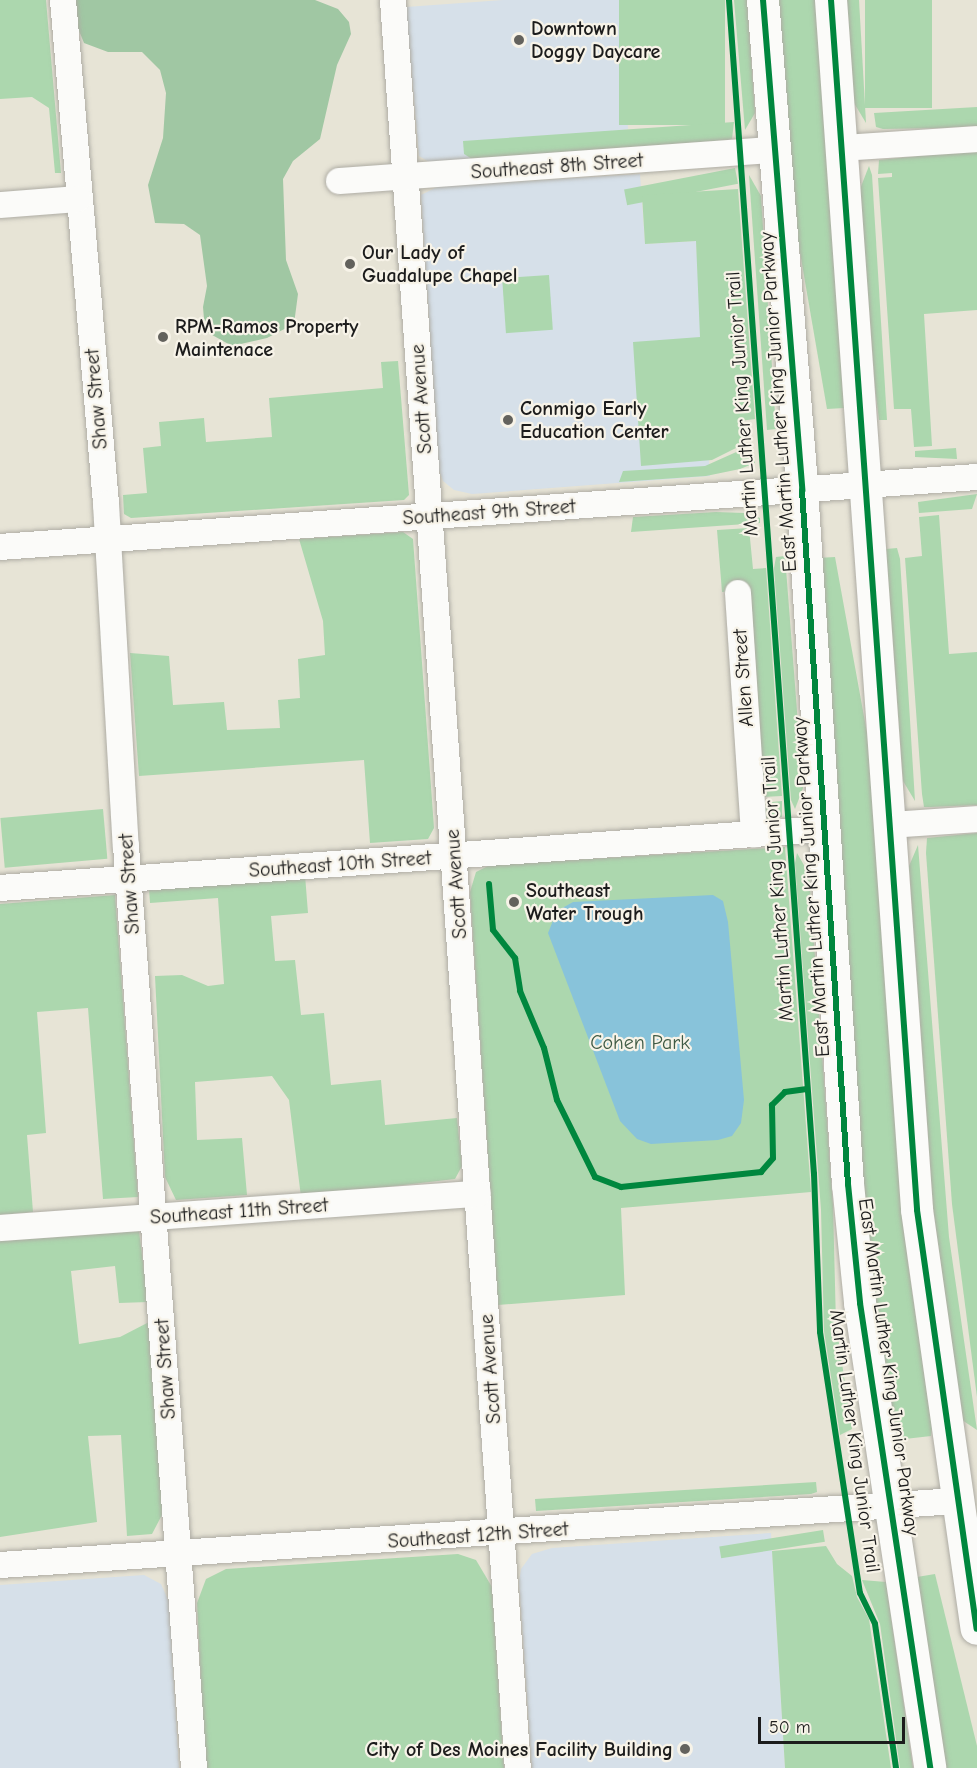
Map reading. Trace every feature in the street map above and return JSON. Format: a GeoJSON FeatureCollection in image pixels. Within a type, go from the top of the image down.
{"type":"FeatureCollection","features":[{"type":"Feature","properties":{"kind":"main road","name":"East Martin Luther King Junior Parkway"},"geometry":{"type":"LineString","coordinates":[[764,0],[802,490],[849,1196],[860,1303],[930,1768]]}},
{"type":"Feature","properties":{"kind":"main road"},"geometry":{"type":"LineString","coordinates":[[831,0],[917,1210],[956,1501],[977,1629]]}},
{"type":"Feature","properties":{"kind":"street","name":"Shaw Street"},"geometry":{"type":"LineString","coordinates":[[63,0],[108,539],[129,880],[194,1768]]}},
{"type":"Feature","properties":{"kind":"street","name":"Scott Avenue"},"geometry":{"type":"LineString","coordinates":[[393,0],[518,1768]]}},
{"type":"Feature","properties":{"kind":"street"},"geometry":{"type":"LineString","coordinates":[[842,148],[977,139]]}},
{"type":"Feature","properties":{"kind":"street","name":"Southeast 8th Street"},"geometry":{"type":"LineString","coordinates":[[339,181],[775,150]]}},
{"type":"Feature","properties":{"kind":"street"},"geometry":{"type":"LineString","coordinates":[[0,205],[78,199]]}},
{"type":"Feature","properties":{"kind":"street","name":"Southeast 9th Street"},"geometry":{"type":"LineString","coordinates":[[0,547],[977,477]]}},
{"type":"Feature","properties":{"kind":"street","name":"Allen Street"},"geometry":{"type":"LineString","coordinates":[[738,593],[754,834]]}},
{"type":"Feature","properties":{"kind":"street"},"geometry":{"type":"LineString","coordinates":[[890,825],[977,819]]}},
{"type":"Feature","properties":{"kind":"street","name":"Southeast 10th Street"},"geometry":{"type":"LineString","coordinates":[[0,888],[823,829]]}},
{"type":"Feature","properties":{"kind":"street","name":"Southeast 11th Street"},"geometry":{"type":"LineString","coordinates":[[0,1228],[478,1194]]}},
{"type":"Feature","properties":{"kind":"street","name":"Southeast 12th Street"},"geometry":{"type":"LineString","coordinates":[[0,1565],[956,1501]]}},
{"type":"Feature","properties":{"kind":"shaded area"},"geometry":{"type":"Polygon","coordinates":[[[503,0],[619,0],[628,129],[472,159],[431,163],[419,156],[406,7],[503,0]]]}},
{"type":"Feature","properties":{"kind":"shaded area"},"geometry":{"type":"Polygon","coordinates":[[[640,174],[645,244],[696,241],[710,476],[472,494],[454,490],[443,481],[439,470],[421,195],[439,186],[640,174]]]}},
{"type":"Feature","properties":{"kind":"shaded area"},"geometry":{"type":"Polygon","coordinates":[[[771,1533],[785,1768],[532,1768],[519,1582],[521,1569],[532,1554],[552,1548],[771,1533]]]}},
{"type":"Feature","properties":{"kind":"shaded area"},"geometry":{"type":"Polygon","coordinates":[[[144,1575],[161,1584],[169,1602],[179,1768],[0,1768],[0,1585],[144,1575]]]}},
{"type":"Feature","properties":{"kind":"green space"},"geometry":{"type":"Polygon","coordinates":[[[0,0],[46,0],[61,173],[55,173],[49,108],[32,97],[0,99],[0,0]]]}},
{"type":"Feature","properties":{"kind":"green space"},"geometry":{"type":"Polygon","coordinates":[[[74,0],[315,0],[338,9],[349,22],[351,34],[337,65],[320,139],[293,161],[283,179],[286,260],[298,294],[294,324],[267,338],[232,346],[205,331],[203,307],[207,286],[200,235],[184,224],[155,223],[148,185],[163,138],[166,93],[160,70],[142,52],[108,52],[84,43],[77,26],[74,0]]]}},
{"type":"Feature","properties":{"kind":"green space"},"geometry":{"type":"Polygon","coordinates":[[[619,0],[725,0],[725,125],[619,125],[619,0]]]}},
{"type":"Feature","properties":{"kind":"green space"},"geometry":{"type":"Polygon","coordinates":[[[734,0],[747,0],[755,113],[745,130],[734,0]]]}},
{"type":"Feature","properties":{"kind":"green space"},"geometry":{"type":"Polygon","coordinates":[[[777,0],[817,0],[844,408],[827,409],[793,212],[777,0]]]}},
{"type":"Feature","properties":{"kind":"green space"},"geometry":{"type":"Polygon","coordinates":[[[847,0],[859,0],[866,123],[854,103],[847,0]]]}},
{"type":"Feature","properties":{"kind":"green space"},"geometry":{"type":"Polygon","coordinates":[[[865,0],[932,0],[932,108],[865,108],[865,0]]]}},
{"type":"Feature","properties":{"kind":"green space"},"geometry":{"type":"Polygon","coordinates":[[[977,107],[977,126],[883,129],[876,127],[874,113],[977,107]]]}},
{"type":"Feature","properties":{"kind":"green space"},"geometry":{"type":"Polygon","coordinates":[[[734,122],[732,139],[728,140],[472,159],[464,154],[463,141],[734,122]]]}},
{"type":"Feature","properties":{"kind":"green space"},"geometry":{"type":"Polygon","coordinates":[[[977,150],[977,310],[924,314],[932,446],[914,447],[911,409],[894,409],[878,178],[892,177],[892,173],[878,174],[879,160],[977,150]]]}},
{"type":"Feature","properties":{"kind":"green space"},"geometry":{"type":"Polygon","coordinates":[[[869,166],[872,175],[887,420],[879,420],[875,387],[860,189],[869,166]]]}},
{"type":"Feature","properties":{"kind":"green space"},"geometry":{"type":"Polygon","coordinates":[[[735,168],[738,184],[627,205],[624,190],[735,168]]]}},
{"type":"Feature","properties":{"kind":"green space"},"geometry":{"type":"Polygon","coordinates":[[[749,175],[761,196],[776,429],[767,430],[749,175]]]}},
{"type":"Feature","properties":{"kind":"green space"},"geometry":{"type":"Polygon","coordinates":[[[738,189],[755,419],[740,421],[742,445],[712,460],[641,466],[633,342],[700,337],[696,241],[645,244],[642,195],[738,189]]]}},
{"type":"Feature","properties":{"kind":"green space"},"geometry":{"type":"Polygon","coordinates":[[[549,275],[553,330],[506,333],[502,278],[549,275]]]}},
{"type":"Feature","properties":{"kind":"green space"},"geometry":{"type":"Polygon","coordinates":[[[398,361],[409,495],[404,500],[131,518],[124,514],[123,495],[147,493],[143,448],[161,446],[159,422],[204,418],[206,442],[272,437],[269,398],[383,388],[381,362],[398,361]]]}},
{"type":"Feature","properties":{"kind":"green space"},"geometry":{"type":"Polygon","coordinates":[[[956,448],[957,459],[915,457],[915,451],[956,448]]]}},
{"type":"Feature","properties":{"kind":"green space"},"geometry":{"type":"Polygon","coordinates":[[[743,449],[744,456],[754,455],[755,463],[740,469],[706,476],[619,482],[623,471],[705,466],[743,449]]]}},
{"type":"Feature","properties":{"kind":"green space"},"geometry":{"type":"Polygon","coordinates":[[[977,494],[972,509],[919,513],[918,502],[977,494]]]}},
{"type":"Feature","properties":{"kind":"green space"},"geometry":{"type":"Polygon","coordinates":[[[716,512],[745,513],[760,518],[760,523],[631,532],[633,517],[716,512]]]}},
{"type":"Feature","properties":{"kind":"green space"},"geometry":{"type":"Polygon","coordinates":[[[939,515],[949,654],[977,652],[977,805],[924,807],[922,794],[905,558],[922,556],[919,517],[939,515]]]}},
{"type":"Feature","properties":{"kind":"green space"},"geometry":{"type":"Polygon","coordinates":[[[749,528],[753,569],[766,568],[782,796],[761,797],[746,590],[722,592],[717,530],[749,528]]]}},
{"type":"Feature","properties":{"kind":"green space"},"geometry":{"type":"Polygon","coordinates":[[[403,532],[413,539],[434,828],[428,839],[370,843],[364,760],[139,776],[130,653],[169,656],[173,705],[224,702],[227,730],[280,728],[278,700],[300,698],[298,659],[325,655],[323,621],[299,539],[403,532]]]}},
{"type":"Feature","properties":{"kind":"green space"},"geometry":{"type":"Polygon","coordinates":[[[897,548],[900,559],[915,801],[903,781],[886,549],[897,548]]]}},
{"type":"Feature","properties":{"kind":"green space"},"geometry":{"type":"Polygon","coordinates":[[[785,556],[803,788],[795,809],[791,800],[774,568],[776,557],[785,556]]]}},
{"type":"Feature","properties":{"kind":"green space"},"geometry":{"type":"Polygon","coordinates":[[[835,557],[871,755],[908,1263],[932,1427],[931,1436],[896,1440],[870,1260],[861,1167],[817,558],[835,557]]]}},
{"type":"Feature","properties":{"kind":"green space"},"geometry":{"type":"Polygon","coordinates":[[[782,801],[782,817],[767,820],[761,803],[782,801]]]}},
{"type":"Feature","properties":{"kind":"green space"},"geometry":{"type":"Polygon","coordinates":[[[103,809],[107,859],[5,868],[0,818],[103,809]]]}},
{"type":"Feature","properties":{"kind":"green space"},"geometry":{"type":"Polygon","coordinates":[[[977,833],[977,1397],[952,1204],[926,853],[927,838],[977,833]]]}},
{"type":"Feature","properties":{"kind":"green space"},"geometry":{"type":"Polygon","coordinates":[[[918,845],[949,1237],[977,1430],[962,1420],[933,1207],[909,866],[918,845]]]}},
{"type":"Feature","properties":{"kind":"green space","name":"Cohen Park"},"geometry":{"type":"Polygon","coordinates":[[[785,847],[811,1192],[621,1208],[625,1295],[498,1305],[470,892],[476,872],[490,865],[785,847]]]}},
{"type":"Feature","properties":{"kind":"green space"},"geometry":{"type":"Polygon","coordinates":[[[797,853],[809,874],[833,1205],[836,1324],[852,1429],[840,1435],[824,1331],[821,1210],[795,863],[797,853]]]}},
{"type":"Feature","properties":{"kind":"green space"},"geometry":{"type":"Polygon","coordinates":[[[305,875],[308,913],[271,916],[275,961],[295,960],[301,1015],[324,1013],[331,1085],[381,1080],[385,1125],[457,1118],[462,1166],[455,1179],[301,1197],[289,1100],[272,1076],[195,1082],[197,1140],[242,1138],[247,1195],[176,1200],[165,1177],[155,976],[182,975],[208,986],[224,984],[218,898],[150,903],[149,889],[305,875]]]}},
{"type":"Feature","properties":{"kind":"green space"},"geometry":{"type":"Polygon","coordinates":[[[115,895],[138,1197],[103,1199],[88,1008],[37,1012],[46,1133],[27,1135],[33,1212],[0,1215],[0,904],[115,895]]]}},
{"type":"Feature","properties":{"kind":"green space"},"geometry":{"type":"Polygon","coordinates":[[[139,1231],[148,1302],[119,1303],[115,1266],[71,1271],[79,1344],[120,1337],[151,1321],[163,1513],[152,1534],[127,1536],[121,1435],[88,1436],[97,1522],[0,1537],[0,1241],[139,1231]]]}},
{"type":"Feature","properties":{"kind":"green space"},"geometry":{"type":"Polygon","coordinates":[[[816,1482],[817,1492],[811,1494],[536,1511],[535,1499],[816,1482]]]}},
{"type":"Feature","properties":{"kind":"green space"},"geometry":{"type":"Polygon","coordinates":[[[823,1530],[825,1542],[721,1558],[719,1546],[823,1530]]]}},
{"type":"Feature","properties":{"kind":"green space"},"geometry":{"type":"Polygon","coordinates":[[[826,1546],[837,1564],[852,1576],[857,1597],[869,1619],[891,1768],[785,1768],[772,1551],[826,1546]]]}},
{"type":"Feature","properties":{"kind":"green space"},"geometry":{"type":"Polygon","coordinates":[[[458,1554],[476,1560],[492,1587],[504,1768],[205,1768],[197,1603],[206,1579],[226,1569],[458,1554]]]}},
{"type":"Feature","properties":{"kind":"green space"},"geometry":{"type":"Polygon","coordinates":[[[935,1574],[977,1746],[977,1768],[944,1768],[917,1577],[935,1574]]]}},
{"type":"Feature","properties":{"kind":"green space"},"geometry":{"type":"Polygon","coordinates":[[[862,1580],[886,1582],[913,1768],[900,1768],[880,1624],[862,1580]]]}},
{"type":"Feature","properties":{"kind":"water"},"geometry":{"type":"Polygon","coordinates":[[[713,895],[723,901],[728,922],[744,1100],[741,1123],[732,1136],[718,1140],[651,1144],[637,1139],[620,1121],[548,933],[557,911],[573,902],[713,895]]]}},
{"type":"Feature","properties":{"kind":"cycle path","name":"Martin Luther King Junior Trail"},"geometry":{"type":"LineString","coordinates":[[729,0],[814,1174],[820,1332],[860,1593],[875,1624],[896,1768]]}},
{"type":"Feature","properties":{"kind":"cycle path"},"geometry":{"type":"LineString","coordinates":[[763,0],[802,490],[848,1184],[860,1303],[930,1768]]}},
{"type":"Feature","properties":{"kind":"cycle path"},"geometry":{"type":"LineString","coordinates":[[831,0],[917,1210],[977,1629]]}},
{"type":"Feature","properties":{"kind":"cycle path"},"geometry":{"type":"LineString","coordinates":[[489,884],[493,930],[515,958],[520,991],[544,1048],[557,1100],[595,1177],[621,1187],[761,1172],[773,1158],[772,1105],[785,1092],[807,1089]]}},
{"type":"Feature","properties":{"kind":"place","name":"Downtown Doggy Daycare"},"geometry":{"type":"Point","coordinates":[519,40]}},
{"type":"Feature","properties":{"kind":"place","name":"Our Lady of Guadalupe Chapel"},"geometry":{"type":"Point","coordinates":[350,264]}},
{"type":"Feature","properties":{"kind":"place","name":"RPM-Ramos Property Maintenace"},"geometry":{"type":"Point","coordinates":[163,337]}},
{"type":"Feature","properties":{"kind":"place","name":"Conmigo Early Education Center"},"geometry":{"type":"Point","coordinates":[508,420]}},
{"type":"Feature","properties":{"kind":"place","name":"Southeast Water Trough"},"geometry":{"type":"Point","coordinates":[514,902]}},
{"type":"Feature","properties":{"kind":"place","name":"City of Des Moines Facility Building"},"geometry":{"type":"Point","coordinates":[685,1749]}}]}
